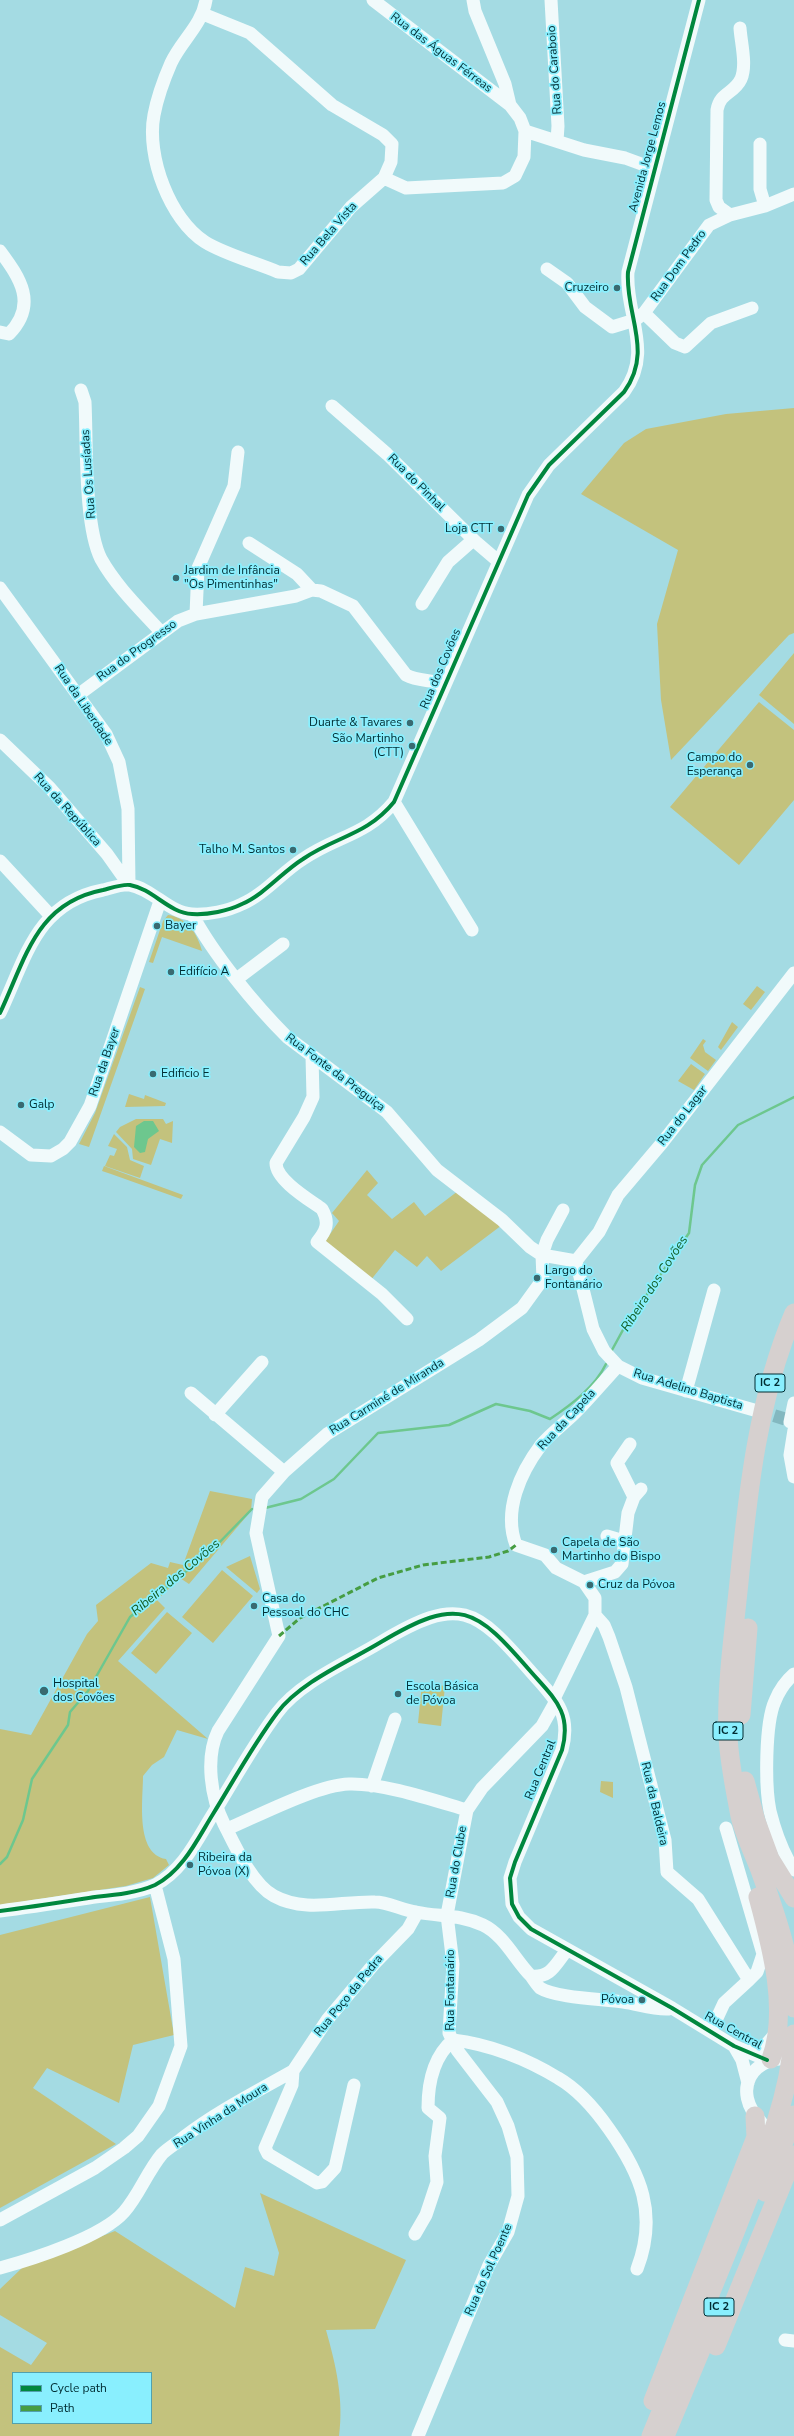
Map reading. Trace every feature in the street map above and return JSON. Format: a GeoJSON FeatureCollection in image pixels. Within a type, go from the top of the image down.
{"type":"FeatureCollection","features":[{"type":"Feature","properties":{"kind":"highway","name":"IC 2"},"geometry":{"type":"LineString","coordinates":[[794,1313],[770,1383],[758,1430],[742,1558],[729,1686],[728,1734],[731,1770],[741,1820],[778,1920],[788,1960],[794,2008]]}},
{"type":"Feature","properties":{"kind":"highway","name":"IC 2"},"geometry":{"type":"LineString","coordinates":[[794,1347],[777,1402],[766,1456],[756,1535],[741,1715],[742,1754],[746,1782],[794,1932]]}},
{"type":"Feature","properties":{"kind":"highway"},"geometry":{"type":"LineString","coordinates":[[749,1842],[754,1883],[772,1948],[778,1995],[786,2033],[776,2045],[769,2060]]}},
{"type":"Feature","properties":{"kind":"highway"},"geometry":{"type":"LineString","coordinates":[[770,1859],[794,1898]]}},
{"type":"Feature","properties":{"kind":"highway","name":"IC 2"},"geometry":{"type":"LineString","coordinates":[[665,2436],[764,2177],[789,2078],[786,2033]]}},
{"type":"Feature","properties":{"kind":"highway","name":"IC 2"},"geometry":{"type":"LineString","coordinates":[[651,2436],[764,2177],[794,2115]]}},
{"type":"Feature","properties":{"kind":"highway"},"geometry":{"type":"LineString","coordinates":[[640,2436],[668,2356],[756,2137],[755,2116]]}},
{"type":"Feature","properties":{"kind":"highway"},"geometry":{"type":"LineString","coordinates":[[679,2436],[794,2155]]}},
{"type":"Feature","properties":{"kind":"street"},"geometry":{"type":"LineString","coordinates":[[206,0],[203,14],[250,33],[332,105],[383,135],[392,144],[391,162],[384,178],[406,188],[503,183],[516,176],[524,157],[525,131],[520,118],[510,105],[504,84],[475,12],[473,0]]}},
{"type":"Feature","properties":{"kind":"street","name":"Rua das Águas Férreas"},"geometry":{"type":"LineString","coordinates":[[373,0],[510,105]]}},
{"type":"Feature","properties":{"kind":"street","name":"Rua do Caraboio"},"geometry":{"type":"LineString","coordinates":[[551,0],[558,126],[557,141]]}},
{"type":"Feature","properties":{"kind":"street","name":"Avenida Jorge Lemos"},"geometry":{"type":"LineString","coordinates":[[639,316],[627,293],[628,272],[699,0]]}},
{"type":"Feature","properties":{"kind":"street","name":"Rua Bela Vista"},"geometry":{"type":"LineString","coordinates":[[203,14],[171,63],[154,115],[152,143],[163,183],[174,209],[186,228],[206,242],[278,272],[291,273],[299,269],[350,207],[384,178]]}},
{"type":"Feature","properties":{"kind":"street"},"geometry":{"type":"LineString","coordinates":[[730,215],[719,207],[716,200],[717,110],[720,98],[734,88],[743,73],[740,28]]}},
{"type":"Feature","properties":{"kind":"street"},"geometry":{"type":"LineString","coordinates":[[525,131],[584,150],[625,158],[655,169]]}},
{"type":"Feature","properties":{"kind":"street"},"geometry":{"type":"LineString","coordinates":[[760,144],[760,189],[765,206]]}},
{"type":"Feature","properties":{"kind":"street","name":"Rua Dom Pedro"},"geometry":{"type":"LineString","coordinates":[[639,316],[701,233],[709,225],[730,215],[765,206],[794,194]]}},
{"type":"Feature","properties":{"kind":"street"},"geometry":{"type":"LineString","coordinates":[[0,251],[20,278],[24,296],[19,323],[9,334],[0,332]]}},
{"type":"Feature","properties":{"kind":"street"},"geometry":{"type":"LineString","coordinates":[[548,269],[567,283],[585,307],[612,327],[639,316],[675,343],[685,347],[711,323],[752,308]]}},
{"type":"Feature","properties":{"kind":"street","name":"Rua dos Covões"},"geometry":{"type":"LineString","coordinates":[[129,885],[144,890],[160,901],[192,914],[220,911],[244,904],[305,857],[367,828],[386,812],[394,802],[498,561],[538,479],[562,451],[624,392],[631,382],[636,368],[639,316]]}},
{"type":"Feature","properties":{"kind":"street","name":"Rua Os Lusíadas"},"geometry":{"type":"LineString","coordinates":[[81,390],[85,402],[89,502],[93,532],[101,558],[114,578],[161,632]]}},
{"type":"Feature","properties":{"kind":"street","name":"Rua do Pinhal"},"geometry":{"type":"LineString","coordinates":[[332,406],[387,454],[473,540],[498,561]]}},
{"type":"Feature","properties":{"kind":"street"},"geometry":{"type":"LineString","coordinates":[[196,614],[198,568],[234,486],[238,452]]}},
{"type":"Feature","properties":{"kind":"street"},"geometry":{"type":"LineString","coordinates":[[422,604],[448,562],[473,540]]}},
{"type":"Feature","properties":{"kind":"street"},"geometry":{"type":"LineString","coordinates":[[249,543],[298,574],[312,590],[322,591],[353,606],[406,675],[418,681],[437,681],[445,685]]}},
{"type":"Feature","properties":{"kind":"street","name":"Rua da Liberdade"},"geometry":{"type":"LineString","coordinates":[[0,588],[106,734],[119,762],[128,809],[129,885]]}},
{"type":"Feature","properties":{"kind":"street","name":"Rua do Progresso"},"geometry":{"type":"LineString","coordinates":[[78,695],[161,632],[178,621],[196,614],[296,596],[312,590]]}},
{"type":"Feature","properties":{"kind":"street","name":"Rua da República"},"geometry":{"type":"LineString","coordinates":[[0,740],[50,788],[107,854],[129,885]]}},
{"type":"Feature","properties":{"kind":"street"},"geometry":{"type":"LineString","coordinates":[[394,802],[472,930]]}},
{"type":"Feature","properties":{"kind":"street"},"geometry":{"type":"LineString","coordinates":[[0,861],[50,915]]}},
{"type":"Feature","properties":{"kind":"street"},"geometry":{"type":"LineString","coordinates":[[0,1013],[35,937],[50,915],[66,903],[94,892],[129,885]]}},
{"type":"Feature","properties":{"kind":"street","name":"Rua da Bayer"},"geometry":{"type":"LineString","coordinates":[[0,1132],[31,1155],[51,1156],[63,1149],[70,1142],[90,1106],[160,901]]}},
{"type":"Feature","properties":{"kind":"street","name":"Rua Fonte da Preguiça"},"geometry":{"type":"LineString","coordinates":[[192,914],[204,935],[273,1023],[287,1037],[387,1112],[424,1158],[437,1170],[502,1220],[530,1248],[542,1255],[576,1261]]}},
{"type":"Feature","properties":{"kind":"street"},"geometry":{"type":"LineString","coordinates":[[238,978],[283,944]]}},
{"type":"Feature","properties":{"kind":"street","name":"Rua do Lagar"},"geometry":{"type":"LineString","coordinates":[[576,1261],[600,1232],[618,1195],[662,1143],[794,973]]}},
{"type":"Feature","properties":{"kind":"street"},"geometry":{"type":"LineString","coordinates":[[312,1056],[312,1097],[304,1116],[276,1163],[276,1170],[282,1178],[322,1209],[326,1216],[326,1230],[317,1242],[382,1294],[407,1319]]}},
{"type":"Feature","properties":{"kind":"street"},"geometry":{"type":"LineString","coordinates":[[542,1255],[547,1240],[563,1210]]}},
{"type":"Feature","properties":{"kind":"street","name":"Rua Carminé de Miranda"},"geometry":{"type":"LineString","coordinates":[[216,1808],[212,1774],[212,1750],[218,1731],[279,1636],[256,1533],[262,1496],[284,1472],[326,1434],[352,1416],[479,1340],[522,1308],[543,1279],[542,1255]]}},
{"type":"Feature","properties":{"kind":"street","name":"Rua Adelino Baptista"},"geometry":{"type":"LineString","coordinates":[[576,1261],[593,1329],[604,1351],[618,1366],[642,1378],[754,1410]]}},
{"type":"Feature","properties":{"kind":"street"},"geometry":{"type":"LineString","coordinates":[[686,1391],[714,1290]]}},
{"type":"Feature","properties":{"kind":"street"},"geometry":{"type":"LineString","coordinates":[[216,1415],[262,1362]]}},
{"type":"Feature","properties":{"kind":"street","name":"Rua da Capela"},"geometry":{"type":"LineString","coordinates":[[467,1810],[482,1788],[542,1726],[595,1615],[595,1598],[589,1580],[556,1568],[545,1555],[516,1545],[512,1534],[512,1507],[518,1483],[542,1445],[574,1414],[618,1366]]}},
{"type":"Feature","properties":{"kind":"street"},"geometry":{"type":"LineString","coordinates":[[191,1394],[284,1472]]}},
{"type":"Feature","properties":{"kind":"street"},"geometry":{"type":"LineString","coordinates":[[794,1403],[790,1464],[794,1477]]}},
{"type":"Feature","properties":{"kind":"street"},"geometry":{"type":"LineString","coordinates":[[589,1580],[611,1574],[618,1569],[624,1558],[624,1541],[628,1513],[638,1493],[617,1463],[630,1444]]}},
{"type":"Feature","properties":{"kind":"street"},"geometry":{"type":"LineString","coordinates":[[607,1536],[624,1541]]}},
{"type":"Feature","properties":{"kind":"street","name":"Rua Central"},"geometry":{"type":"LineString","coordinates":[[155,1885],[183,1861],[277,1713],[289,1699],[305,1687],[426,1617],[444,1613],[458,1613],[475,1618],[491,1628],[555,1700],[565,1720],[564,1740],[514,1862],[510,1891],[512,1904],[519,1918],[531,1929],[672,2008],[734,2046],[769,2060]]}},
{"type":"Feature","properties":{"kind":"street","name":"Rua da Baldeira"},"geometry":{"type":"LineString","coordinates":[[595,1615],[604,1625],[626,1687],[665,1840],[667,1872],[698,1899],[749,1980]]}},
{"type":"Feature","properties":{"kind":"street"},"geometry":{"type":"LineString","coordinates":[[794,1674],[781,1689],[771,1716],[768,1795],[770,1810],[781,1846],[794,1870]]}},
{"type":"Feature","properties":{"kind":"street"},"geometry":{"type":"LineString","coordinates":[[372,1786],[396,1719]]}},
{"type":"Feature","properties":{"kind":"street"},"geometry":{"type":"LineString","coordinates":[[212,1774],[230,1785]]}},
{"type":"Feature","properties":{"kind":"street"},"geometry":{"type":"LineString","coordinates":[[227,1829],[326,1788],[348,1784],[372,1786],[467,1810]]}},
{"type":"Feature","properties":{"kind":"street"},"geometry":{"type":"LineString","coordinates":[[216,1808],[252,1875],[272,1895],[295,1904],[328,1905],[376,1902],[417,1913],[458,1916],[492,1930],[540,1988],[570,1996],[635,2004],[659,2010],[672,2008]]}},
{"type":"Feature","properties":{"kind":"street","name":"Rua do Clube"},"geometry":{"type":"LineString","coordinates":[[447,1915],[467,1810]]}},
{"type":"Feature","properties":{"kind":"street"},"geometry":{"type":"LineString","coordinates":[[711,2031],[724,2003],[757,1972],[763,1954],[726,1828]]}},
{"type":"Feature","properties":{"kind":"street"},"geometry":{"type":"LineString","coordinates":[[0,1911],[128,1893],[155,1885],[174,1959],[181,2046],[159,2106],[138,2136],[124,2148],[95,2168],[0,2220]]}},
{"type":"Feature","properties":{"kind":"street","name":"Rua Poço da Pedra"},"geometry":{"type":"LineString","coordinates":[[354,2085],[335,2168],[322,2182],[317,2183],[268,2154],[265,2148],[292,2085],[293,2071],[327,2020],[374,1964],[408,1929],[417,1913]]}},
{"type":"Feature","properties":{"kind":"street","name":"Rua Fontanário"},"geometry":{"type":"LineString","coordinates":[[447,1915],[454,1964],[449,2033],[453,2040]]}},
{"type":"Feature","properties":{"kind":"street"},"geometry":{"type":"LineString","coordinates":[[531,1976],[542,1977],[547,1975],[567,1950]]}},
{"type":"Feature","properties":{"kind":"street"},"geometry":{"type":"LineString","coordinates":[[747,2052],[764,2047],[786,2033]]}},
{"type":"Feature","properties":{"kind":"street"},"geometry":{"type":"LineString","coordinates":[[415,2234],[426,2215],[437,2182],[435,2156],[440,2118],[428,2108],[428,2087],[432,2072],[445,2047],[453,2040],[473,2043],[517,2058],[558,2078],[581,2094],[599,2114],[625,2152],[637,2175],[644,2195],[646,2236],[636,2270]]}},
{"type":"Feature","properties":{"kind":"street","name":"Rua do Sol Poente"},"geometry":{"type":"LineString","coordinates":[[418,2436],[489,2265],[508,2232],[518,2196],[517,2157],[508,2126],[497,2102],[457,2050],[453,2040]]}},
{"type":"Feature","properties":{"kind":"street","name":"Rua Central"},"geometry":{"type":"LineString","coordinates":[[734,2046],[742,2060],[748,2083],[749,2101],[755,2116]]}},
{"type":"Feature","properties":{"kind":"street"},"geometry":{"type":"LineString","coordinates":[[748,2083],[754,2070],[769,2060],[794,2058]]}},
{"type":"Feature","properties":{"kind":"street","name":"Rua Vinha da Moura"},"geometry":{"type":"LineString","coordinates":[[0,2268],[26,2261],[104,2229],[123,2214],[135,2199],[163,2154],[227,2108],[293,2071]]}},
{"type":"Feature","properties":{"kind":"street"},"geometry":{"type":"LineString","coordinates":[[755,2116],[766,2127],[780,2135],[794,2140]]}},
{"type":"Feature","properties":{"kind":"shaded area"},"geometry":{"type":"Polygon","coordinates":[[[794,408],[794,633],[789,635],[671,760],[661,700],[657,624],[678,550],[581,494],[624,443],[646,429],[726,414],[794,408]]]}},
{"type":"Feature","properties":{"kind":"shaded area"},"geometry":{"type":"Polygon","coordinates":[[[794,653],[794,724],[759,695],[794,653]]]}},
{"type":"Feature","properties":{"kind":"shaded area","name":"Campo do Esperança"},"geometry":{"type":"Polygon","coordinates":[[[759,702],[794,730],[794,800],[739,865],[670,807],[759,702]]]}},
{"type":"Feature","properties":{"kind":"shaded area"},"geometry":{"type":"Polygon","coordinates":[[[168,915],[181,919],[191,928],[198,939],[202,951],[162,937],[153,963],[149,962],[163,921],[168,915]]]}},
{"type":"Feature","properties":{"kind":"shaded area"},"geometry":{"type":"Polygon","coordinates":[[[757,986],[765,992],[751,1010],[743,1004],[757,986]]]}},
{"type":"Feature","properties":{"kind":"shaded area"},"geometry":{"type":"Polygon","coordinates":[[[140,987],[145,989],[89,1147],[79,1144],[95,1113],[140,987]]]}},
{"type":"Feature","properties":{"kind":"shaded area"},"geometry":{"type":"Polygon","coordinates":[[[732,1022],[738,1027],[721,1050],[718,1047],[732,1022]]]}},
{"type":"Feature","properties":{"kind":"shaded area"},"geometry":{"type":"Polygon","coordinates":[[[703,1039],[706,1041],[703,1045],[705,1052],[716,1060],[708,1071],[690,1058],[703,1039]]]}},
{"type":"Feature","properties":{"kind":"shaded area"},"geometry":{"type":"Polygon","coordinates":[[[691,1064],[705,1074],[694,1090],[678,1081],[691,1064]]]}},
{"type":"Feature","properties":{"kind":"shaded area"},"geometry":{"type":"Polygon","coordinates":[[[129,1094],[144,1099],[145,1095],[166,1103],[165,1106],[125,1107],[129,1094]]]}},
{"type":"Feature","properties":{"kind":"shaded area"},"geometry":{"type":"Polygon","coordinates":[[[136,1119],[163,1119],[166,1124],[173,1121],[172,1143],[160,1139],[151,1165],[133,1159],[132,1149],[116,1132],[120,1127],[136,1119]]]}},
{"type":"Feature","properties":{"kind":"shaded area"},"geometry":{"type":"Polygon","coordinates":[[[144,1121],[153,1121],[159,1131],[148,1139],[145,1152],[140,1153],[134,1147],[136,1126],[144,1121]]]}},
{"type":"Feature","properties":{"kind":"shaded area"},"geometry":{"type":"Polygon","coordinates":[[[114,1134],[127,1147],[130,1160],[144,1166],[140,1178],[105,1166],[110,1155],[114,1156],[117,1149],[108,1146],[114,1134]]]}},
{"type":"Feature","properties":{"kind":"shaded area"},"geometry":{"type":"Polygon","coordinates":[[[104,1166],[183,1195],[181,1199],[102,1171],[104,1166]]]}},
{"type":"Feature","properties":{"kind":"shaded area"},"geometry":{"type":"Polygon","coordinates":[[[367,1170],[378,1183],[367,1195],[392,1219],[414,1202],[425,1216],[458,1191],[502,1225],[441,1271],[427,1256],[417,1267],[395,1250],[370,1281],[324,1243],[339,1221],[332,1213],[367,1170]]]}},
{"type":"Feature","properties":{"kind":"shaded area"},"geometry":{"type":"Polygon","coordinates":[[[210,1491],[252,1499],[251,1511],[189,1584],[180,1578],[157,1600],[165,1608],[118,1661],[208,1739],[177,1730],[164,1757],[152,1765],[143,1776],[142,1811],[145,1837],[149,1847],[156,1855],[166,1859],[169,1865],[153,1878],[126,1886],[0,1905],[0,1729],[31,1735],[87,1634],[98,1621],[96,1605],[151,1563],[168,1568],[170,1562],[183,1565],[210,1491]]]}},
{"type":"Feature","properties":{"kind":"shaded area"},"geometry":{"type":"Polygon","coordinates":[[[250,1556],[260,1589],[257,1593],[226,1567],[250,1556]]]}},
{"type":"Feature","properties":{"kind":"shaded area"},"geometry":{"type":"Polygon","coordinates":[[[222,1570],[253,1596],[213,1643],[182,1617],[222,1570]]]}},
{"type":"Feature","properties":{"kind":"shaded area"},"geometry":{"type":"Polygon","coordinates":[[[167,1612],[192,1633],[156,1674],[131,1653],[167,1612]]]}},
{"type":"Feature","properties":{"kind":"shaded area"},"geometry":{"type":"Polygon","coordinates":[[[422,1683],[445,1686],[441,1726],[418,1723],[422,1683]]]}},
{"type":"Feature","properties":{"kind":"shaded area"},"geometry":{"type":"Polygon","coordinates":[[[601,1781],[613,1782],[613,1798],[600,1792],[601,1781]]]}},
{"type":"Feature","properties":{"kind":"shaded area"},"geometry":{"type":"Polygon","coordinates":[[[150,1897],[174,2035],[133,2045],[119,2103],[47,2068],[33,2088],[116,2144],[0,2208],[0,1935],[150,1897]]]}},
{"type":"Feature","properties":{"kind":"shaded area"},"geometry":{"type":"Polygon","coordinates":[[[260,2193],[406,2260],[375,2329],[326,2330],[333,2357],[340,2396],[339,2436],[0,2436],[0,2347],[31,2365],[47,2343],[0,2315],[0,2289],[23,2267],[115,2231],[235,2308],[245,2267],[274,2276],[279,2253],[260,2193]]]}},
{"type":"Feature","properties":{"kind":"waterway","name":"Ribeira dos Covões"},"geometry":{"type":"LineString","coordinates":[[612,1350],[624,1328],[689,1233],[695,1185],[702,1165],[738,1125],[794,1097]]}},
{"type":"Feature","properties":{"kind":"waterway","name":"Ribeira dos Covões"},"geometry":{"type":"LineString","coordinates":[[265,1508],[301,1499],[334,1479],[378,1433],[449,1425],[496,1404],[530,1411],[550,1419],[582,1395],[596,1380],[606,1364]]}},
{"type":"Feature","properties":{"kind":"waterway","name":"Ribeira dos Covões"},"geometry":{"type":"LineString","coordinates":[[0,1864],[7,1857],[23,1820],[32,1779],[68,1725],[70,1712],[88,1691],[130,1617],[211,1551],[252,1509]]}},
{"type":"Feature","properties":{"kind":"tunnel"},"geometry":{"type":"LineString","coordinates":[[756,1410],[785,1419]]}},
{"type":"Feature","properties":{"kind":"marked path"},"geometry":{"type":"LineString","coordinates":[[279,1636],[300,1618],[378,1578],[423,1565],[489,1557],[508,1551],[516,1545]]}},
{"type":"Feature","properties":{"kind":"cycle path"},"geometry":{"type":"LineString","coordinates":[[0,1013],[26,953],[36,936],[48,920],[62,907],[80,897],[116,886],[130,885],[146,891],[176,910],[184,913],[205,914],[231,909],[258,895],[295,864],[315,851],[350,835],[373,822],[394,802],[528,495],[549,465],[624,392],[633,377],[637,362],[638,347],[630,303],[628,272],[699,0]]}},
{"type":"Feature","properties":{"kind":"cycle path"},"geometry":{"type":"LineString","coordinates":[[0,1911],[133,1892],[148,1888],[165,1879],[182,1863],[189,1853],[268,1725],[277,1713],[298,1692],[325,1673],[408,1627],[430,1618],[448,1614],[465,1615],[480,1622],[512,1651],[554,1699],[563,1716],[565,1726],[565,1737],[562,1750],[515,1862],[510,1878],[512,1904],[519,1917],[531,1929],[672,2008],[734,2046],[767,2060]]}},
{"type":"Feature","properties":{"kind":"place","name":"Cruzeiro"},"geometry":{"type":"Point","coordinates":[617,288]}},
{"type":"Feature","properties":{"kind":"place","name":"Loja CTT"},"geometry":{"type":"Point","coordinates":[501,529]}},
{"type":"Feature","properties":{"kind":"place","name":"Jardim de Infância \"Os Pimentinhas\""},"geometry":{"type":"Point","coordinates":[176,578]}},
{"type":"Feature","properties":{"kind":"place","name":"Duarte & Tavares"},"geometry":{"type":"Point","coordinates":[410,723]}},
{"type":"Feature","properties":{"kind":"place","name":"São Martinho (CTT)"},"geometry":{"type":"Point","coordinates":[412,746]}},
{"type":"Feature","properties":{"kind":"place","name":"Campo do Esperança"},"geometry":{"type":"Point","coordinates":[750,765]}},
{"type":"Feature","properties":{"kind":"place","name":"Talho M. Santos"},"geometry":{"type":"Point","coordinates":[293,850]}},
{"type":"Feature","properties":{"kind":"place","name":"Bayer"},"geometry":{"type":"Point","coordinates":[157,926]}},
{"type":"Feature","properties":{"kind":"place","name":"Edifício A"},"geometry":{"type":"Point","coordinates":[171,972]}},
{"type":"Feature","properties":{"kind":"place","name":"Edificio E"},"geometry":{"type":"Point","coordinates":[153,1074]}},
{"type":"Feature","properties":{"kind":"place","name":"Galp"},"geometry":{"type":"Point","coordinates":[21,1105]}},
{"type":"Feature","properties":{"kind":"place","name":"Largo do Fontanário"},"geometry":{"type":"Point","coordinates":[537,1278]}},
{"type":"Feature","properties":{"kind":"place","name":"Capela de São Martinho do Bispo"},"geometry":{"type":"Point","coordinates":[554,1550]}},
{"type":"Feature","properties":{"kind":"place","name":"Cruz da Póvoa"},"geometry":{"type":"Point","coordinates":[590,1585]}},
{"type":"Feature","properties":{"kind":"place","name":"Casa do Pessoal do CHC"},"geometry":{"type":"Point","coordinates":[254,1606]}},
{"type":"Feature","properties":{"kind":"place","name":"Hospital dos Covões"},"geometry":{"type":"Point","coordinates":[44,1691]}},
{"type":"Feature","properties":{"kind":"place","name":"Escola Básica de Póvoa"},"geometry":{"type":"Point","coordinates":[398,1694]}},
{"type":"Feature","properties":{"kind":"place","name":"Ribeira da Póvoa (X)"},"geometry":{"type":"Point","coordinates":[190,1865]}},
{"type":"Feature","properties":{"kind":"place","name":"Póvoa"},"geometry":{"type":"Point","coordinates":[642,2000]}}]}
